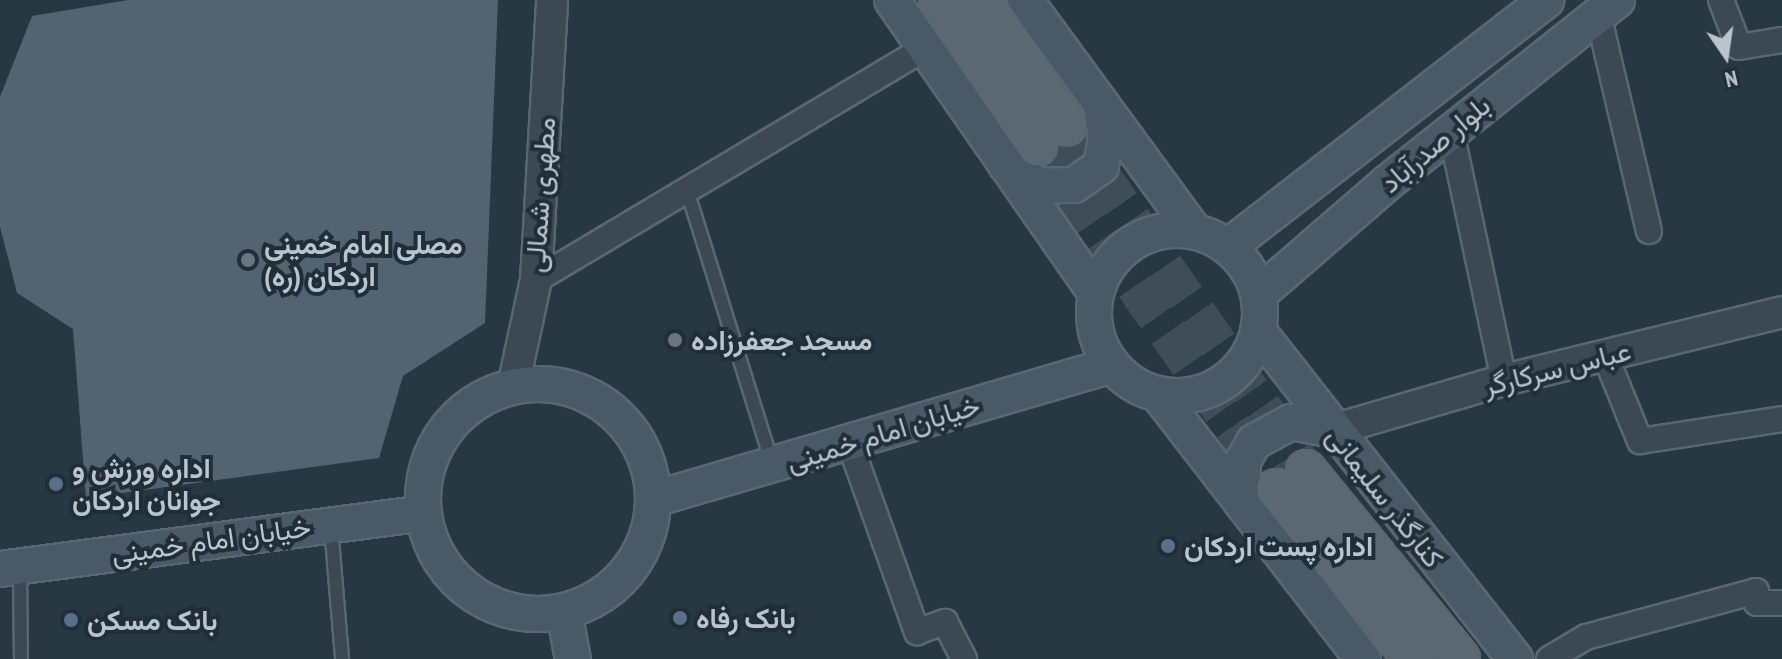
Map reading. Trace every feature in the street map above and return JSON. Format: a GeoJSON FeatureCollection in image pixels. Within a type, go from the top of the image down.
{"type":"FeatureCollection","features":[{"type":"Feature","properties":{"kind":"main road"},"geometry":{"type":"LineString","coordinates":[[892,0],[999,161],[1096,293]]}},
{"type":"Feature","properties":{"kind":"main road"},"geometry":{"type":"LineString","coordinates":[[939,0],[1052,136],[983,0]]}},
{"type":"Feature","properties":{"kind":"main road"},"geometry":{"type":"LineString","coordinates":[[1025,0],[1101,108],[1194,231]]}},
{"type":"Feature","properties":{"kind":"main road","name":"بلوار صدرآباد"},"geometry":{"type":"LineString","coordinates":[[1228,247],[1547,0]]}},
{"type":"Feature","properties":{"kind":"main road","name":"بلوار صدرآباد"},"geometry":{"type":"LineString","coordinates":[[1259,294],[1451,131],[1608,7]]}},
{"type":"Feature","properties":{"kind":"main road"},"geometry":{"type":"LineString","coordinates":[[999,161],[1039,186],[1074,185],[1101,166],[1106,138],[1101,108]]}},
{"type":"Feature","properties":{"kind":"main road"},"geometry":{"type":"LineString","coordinates":[[1166,230],[1194,231],[1228,247],[1248,268],[1259,294],[1258,331],[1248,356],[1231,376],[1184,396],[1158,394],[1132,384],[1111,365],[1094,325],[1096,293],[1117,254],[1140,238],[1166,230]]}},
{"type":"Feature","properties":{"kind":"main road","name":"کنارگذر سلیمانی"},"geometry":{"type":"LineString","coordinates":[[1258,331],[1515,659]]}},
{"type":"Feature","properties":{"kind":"main road","name":"خیابان امام خمینی"},"geometry":{"type":"LineString","coordinates":[[654,499],[773,467],[1111,365]]}},
{"type":"Feature","properties":{"kind":"main road"},"geometry":{"type":"LineString","coordinates":[[547,384],[580,392],[610,409],[634,434],[644,455],[654,499],[648,537],[629,571],[600,597],[564,612],[525,614],[488,604],[449,571],[434,550],[423,513],[424,479],[435,447],[455,420],[481,399],[513,387],[547,384]]}},
{"type":"Feature","properties":{"kind":"main road"},"geometry":{"type":"LineString","coordinates":[[1158,394],[1275,487],[1413,659]]}},
{"type":"Feature","properties":{"kind":"main road"},"geometry":{"type":"LineString","coordinates":[[1333,430],[1291,422],[1254,442],[1243,461],[1460,659]]}},
{"type":"Feature","properties":{"kind":"main road"},"geometry":{"type":"LineString","coordinates":[[1275,487],[1363,659]]}},
{"type":"Feature","properties":{"kind":"main road","name":"خیابان امام خمینی"},"geometry":{"type":"LineString","coordinates":[[10,568],[423,513]]}},
{"type":"Feature","properties":{"kind":"main road"},"geometry":{"type":"LineString","coordinates":[[564,612],[573,659]]}},
{"type":"Feature","properties":{"kind":"street","name":"مطهری شمالی"},"geometry":{"type":"LineString","coordinates":[[513,387],[536,280],[552,0]]}},
{"type":"Feature","properties":{"kind":"street"},"geometry":{"type":"LineString","coordinates":[[1721,0],[1739,47],[1782,40]]}},
{"type":"Feature","properties":{"kind":"street"},"geometry":{"type":"LineString","coordinates":[[1608,7],[1649,231]]}},
{"type":"Feature","properties":{"kind":"street"},"geometry":{"type":"LineString","coordinates":[[536,280],[924,49]]}},
{"type":"Feature","properties":{"kind":"street"},"geometry":{"type":"LineString","coordinates":[[1451,131],[1504,380]]}},
{"type":"Feature","properties":{"kind":"street","name":"عباس سرکارگر"},"geometry":{"type":"LineString","coordinates":[[1333,430],[1504,380],[1782,312]]}},
{"type":"Feature","properties":{"kind":"street"},"geometry":{"type":"LineString","coordinates":[[1605,355],[1640,441],[1782,419]]}},
{"type":"Feature","properties":{"kind":"street"},"geometry":{"type":"LineString","coordinates":[[850,444],[917,632],[945,622],[964,659]]}},
{"type":"Feature","properties":{"kind":"street"},"geometry":{"type":"LineString","coordinates":[[1549,659],[1586,637],[1756,591],[1757,603],[1782,603]]}},
{"type":"Feature","properties":{"kind":"lane"},"geometry":{"type":"LineString","coordinates":[[687,190],[773,467]]}},
{"type":"Feature","properties":{"kind":"lane"},"geometry":{"type":"LineString","coordinates":[[331,524],[342,659]]}},
{"type":"Feature","properties":{"kind":"lane"},"geometry":{"type":"LineString","coordinates":[[10,568],[21,659]]}},
{"type":"Feature","properties":{"kind":"building","name":"مصلی امام خمینی (ره) اردکان"},"geometry":{"type":"Polygon","coordinates":[[[128,0],[498,0],[485,323],[403,376],[379,458],[86,498],[73,329],[17,293],[0,227],[0,97],[32,16],[128,0]]]}},
{"type":"Feature","properties":{"kind":"tunnel"},"geometry":{"type":"LineString","coordinates":[[1067,126],[1306,470]]}},
{"type":"Feature","properties":{"kind":"tunnel"},"geometry":{"type":"LineString","coordinates":[[1037,146],[1276,489]]}},
{"type":"Feature","properties":{"kind":"place","name":"مصلی امام خمینی (ره) اردکان"},"geometry":{"type":"Point","coordinates":[248,260]}},
{"type":"Feature","properties":{"kind":"place","name":"مسجد جعفرزاده"},"geometry":{"type":"Point","coordinates":[675,340]}},
{"type":"Feature","properties":{"kind":"place","name":"اداره ورزش و جوانان اردکان"},"geometry":{"type":"Point","coordinates":[56,484]}},
{"type":"Feature","properties":{"kind":"place","name":"اداره پست اردکان"},"geometry":{"type":"Point","coordinates":[1168,546]}},
{"type":"Feature","properties":{"kind":"place","name":"بانک رفاه"},"geometry":{"type":"Point","coordinates":[680,618]}},
{"type":"Feature","properties":{"kind":"place","name":"بانک مسکن"},"geometry":{"type":"Point","coordinates":[71,620]}}]}
